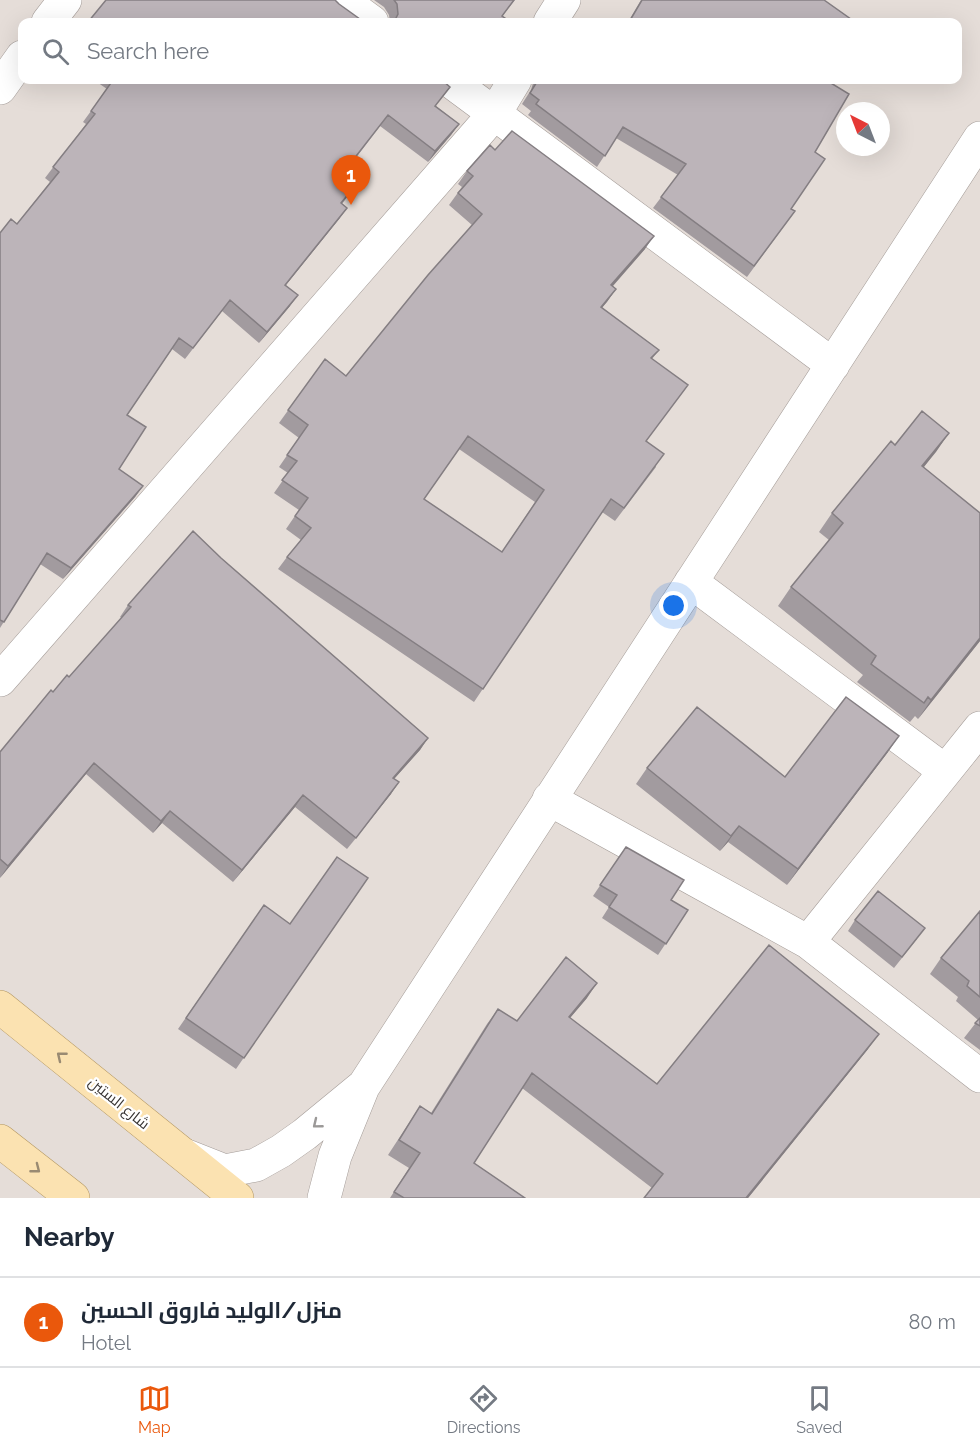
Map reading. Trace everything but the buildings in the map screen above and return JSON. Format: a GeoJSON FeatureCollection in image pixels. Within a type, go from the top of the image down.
{"type":"FeatureCollection","features":[{"type":"Feature","properties":{"kind":"main road","name":"شارع الستين"},"geometry":{"type":"LineString","coordinates":[[0,1007],[237,1198]]}},
{"type":"Feature","properties":{"kind":"main road"},"geometry":{"type":"LineString","coordinates":[[0,1140],[73,1198]]}},
{"type":"Feature","properties":{"kind":"street"},"geometry":{"type":"LineString","coordinates":[[51,18],[65,0]]}},
{"type":"Feature","properties":{"kind":"street"},"geometry":{"type":"LineString","coordinates":[[342,0],[367,18]]}},
{"type":"Feature","properties":{"kind":"street"},"geometry":{"type":"LineString","coordinates":[[553,18],[564,0]]}},
{"type":"Feature","properties":{"kind":"street"},"geometry":{"type":"LineString","coordinates":[[0,41],[18,55]]}},
{"type":"Feature","properties":{"kind":"street"},"geometry":{"type":"LineString","coordinates":[[0,88],[18,63]]}},
{"type":"Feature","properties":{"kind":"street"},"geometry":{"type":"LineString","coordinates":[[455,84],[833,365]]}},
{"type":"Feature","properties":{"kind":"street"},"geometry":{"type":"LineString","coordinates":[[0,680],[495,113],[513,84]]}},
{"type":"Feature","properties":{"kind":"street"},"geometry":{"type":"LineString","coordinates":[[324,1198],[335,1156],[363,1087],[980,138]]}},
{"type":"Feature","properties":{"kind":"street"},"geometry":{"type":"LineString","coordinates":[[691,582],[945,771]]}},
{"type":"Feature","properties":{"kind":"street"},"geometry":{"type":"LineString","coordinates":[[808,942],[980,728]]}},
{"type":"Feature","properties":{"kind":"street"},"geometry":{"type":"LineString","coordinates":[[549,799],[808,942],[980,1076]]}},
{"type":"Feature","properties":{"kind":"street"},"geometry":{"type":"LineString","coordinates":[[183,1155],[225,1172],[256,1165],[305,1134],[363,1087]]}},
{"type":"Feature","properties":{"kind":"place","name":"منزل/الوليد فاروق الحسين"},"geometry":{"type":"Point","coordinates":[351,205]}}]}
